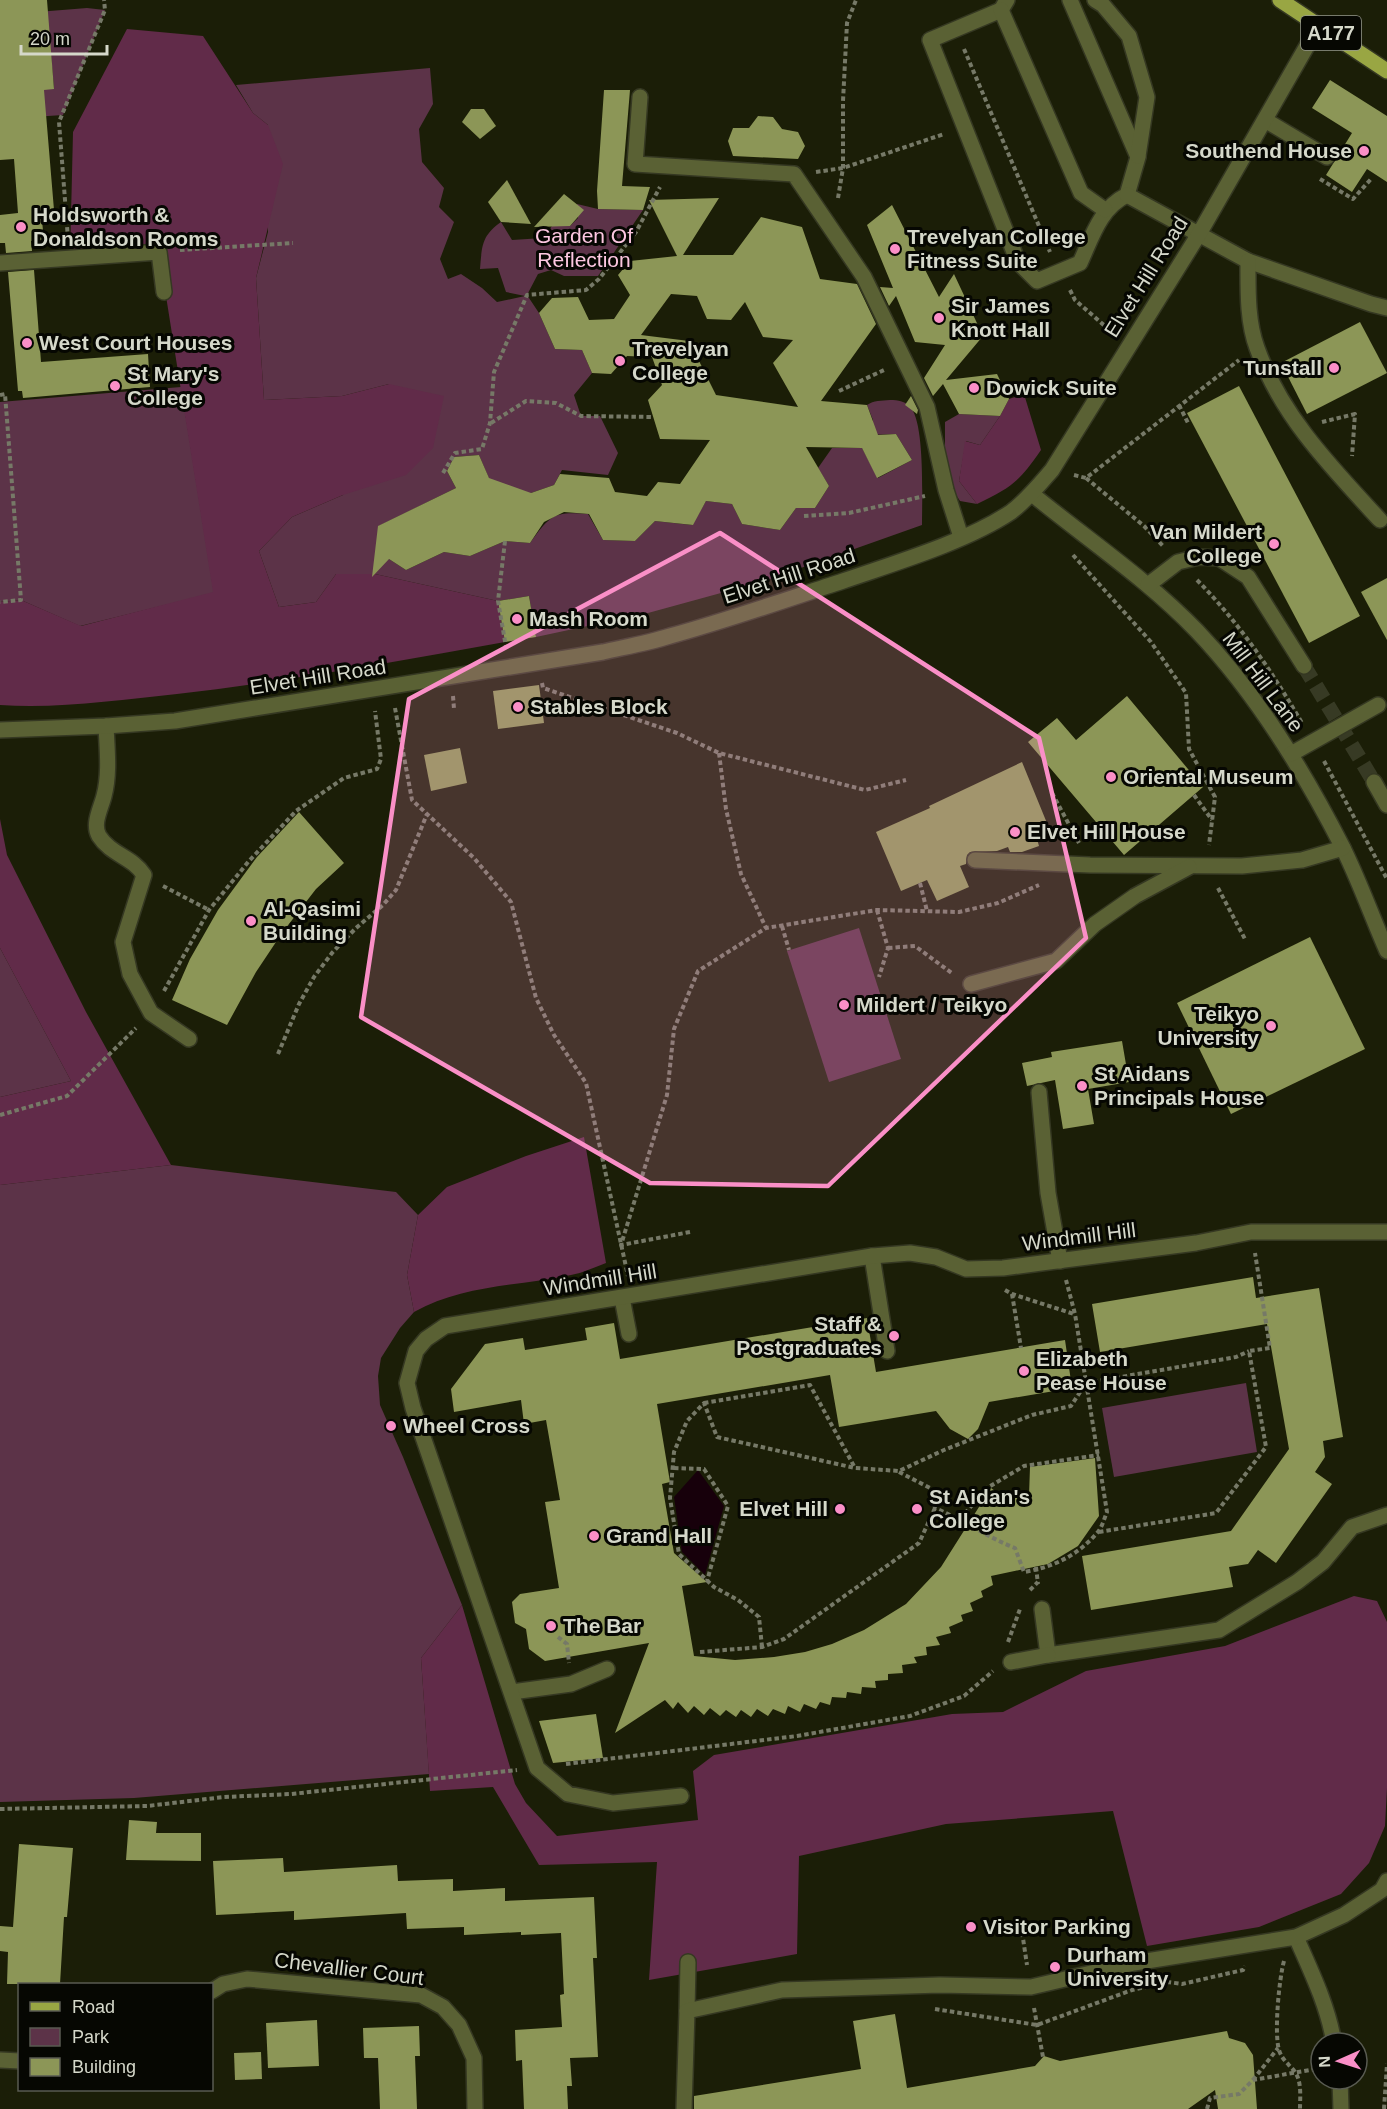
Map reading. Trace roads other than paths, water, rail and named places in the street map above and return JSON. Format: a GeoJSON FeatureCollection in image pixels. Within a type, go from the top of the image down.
{"type":"FeatureCollection","features":[{"type":"Feature","properties":{"kind":"main road","name":"A177"},"geometry":{"type":"LineString","coordinates":[[1280,0],[1387,71]]}},
{"type":"Feature","properties":{"kind":"street"},"geometry":{"type":"LineString","coordinates":[[1071,0],[1138,157]]}},
{"type":"Feature","properties":{"kind":"street"},"geometry":{"type":"LineString","coordinates":[[1095,0],[1103,5],[1129,36],[1147,97],[1138,157],[1127,195],[1115,201],[1105,210],[1080,263],[1036,281],[1018,262],[930,40],[1004,5],[1081,193],[1105,210]]}},
{"type":"Feature","properties":{"kind":"street","name":"Elvet Hill Road"},"geometry":{"type":"LineString","coordinates":[[0,730],[175,721],[603,652],[668,637],[876,570],[962,537],[1012,511],[1032,494],[1052,470],[1199,234],[1319,26]]}},
{"type":"Feature","properties":{"kind":"street"},"geometry":{"type":"LineString","coordinates":[[640,97],[635,164],[794,174],[864,277],[927,407],[946,490],[962,537]]}},
{"type":"Feature","properties":{"kind":"street"},"geometry":{"type":"LineString","coordinates":[[1265,120],[1327,157]]}},
{"type":"Feature","properties":{"kind":"street"},"geometry":{"type":"LineString","coordinates":[[1127,195],[1248,261],[1387,308]]}},
{"type":"Feature","properties":{"kind":"street"},"geometry":{"type":"LineString","coordinates":[[0,263],[159,252],[164,292]]}},
{"type":"Feature","properties":{"kind":"street"},"geometry":{"type":"LineString","coordinates":[[1248,261],[1248,298],[1256,347],[1279,398],[1297,426],[1380,520]]}},
{"type":"Feature","properties":{"kind":"street","name":"Mill Hill Lane"},"geometry":{"type":"LineString","coordinates":[[1032,494],[1148,585],[1197,631],[1245,686],[1291,754],[1343,848],[1387,951]]}},
{"type":"Feature","properties":{"kind":"street"},"geometry":{"type":"LineString","coordinates":[[1148,585],[1178,562],[1199,557],[1220,558],[1248,577],[1304,666]]}},
{"type":"Feature","properties":{"kind":"street"},"geometry":{"type":"LineString","coordinates":[[1291,754],[1378,705]]}},
{"type":"Feature","properties":{"kind":"street"},"geometry":{"type":"LineString","coordinates":[[106,726],[108,773],[98,817],[98,833],[107,848],[133,862],[144,875],[123,942],[130,974],[151,1013],[189,1039]]}},
{"type":"Feature","properties":{"kind":"street"},"geometry":{"type":"LineString","coordinates":[[1374,782],[1387,805]]}},
{"type":"Feature","properties":{"kind":"street"},"geometry":{"type":"LineString","coordinates":[[975,860],[1090,865],[1242,866],[1302,860],[1343,848]]}},
{"type":"Feature","properties":{"kind":"street"},"geometry":{"type":"LineString","coordinates":[[971,984],[1056,961],[1095,924],[1136,896],[1199,866]]}},
{"type":"Feature","properties":{"kind":"street"},"geometry":{"type":"LineString","coordinates":[[1039,1092],[1048,1193],[1060,1261]]}},
{"type":"Feature","properties":{"kind":"street","name":"Windmill Hill"},"geometry":{"type":"LineString","coordinates":[[681,1796],[613,1803],[568,1794],[537,1768],[413,1408],[407,1383],[416,1351],[426,1339],[444,1326],[872,1256],[910,1253],[936,1257],[966,1269],[1003,1268],[1196,1243],[1251,1232],[1387,1232]]}},
{"type":"Feature","properties":{"kind":"street"},"geometry":{"type":"LineString","coordinates":[[872,1256],[887,1351]]}},
{"type":"Feature","properties":{"kind":"street"},"geometry":{"type":"LineString","coordinates":[[627,1297],[628,1334]]}},
{"type":"Feature","properties":{"kind":"street"},"geometry":{"type":"LineString","coordinates":[[1011,1662],[1219,1630],[1297,1582],[1323,1562],[1352,1527],[1387,1515]]}},
{"type":"Feature","properties":{"kind":"street"},"geometry":{"type":"LineString","coordinates":[[1042,1609],[1048,1655]]}},
{"type":"Feature","properties":{"kind":"street"},"geometry":{"type":"LineString","coordinates":[[512,1692],[571,1684],[607,1669]]}},
{"type":"Feature","properties":{"kind":"street"},"geometry":{"type":"LineString","coordinates":[[687,2011],[782,1990],[940,1985],[1031,1987],[1134,1963],[1296,1937],[1344,1915],[1382,1890],[1387,1881]]}},
{"type":"Feature","properties":{"kind":"street"},"geometry":{"type":"LineString","coordinates":[[1296,1937],[1316,1982],[1332,2031]]}},
{"type":"Feature","properties":{"kind":"street"},"geometry":{"type":"LineString","coordinates":[[684,2109],[688,1962]]}},
{"type":"Feature","properties":{"kind":"street","name":"Chevallier Court"},"geometry":{"type":"LineString","coordinates":[[213,1990],[223,1984],[247,1979],[421,1995],[443,2007],[459,2025],[474,2058],[475,2109]]}},
{"type":"Feature","properties":{"kind":"street"},"geometry":{"type":"LineString","coordinates":[[0,2060],[18,2061]]}},
{"type":"Feature","properties":{"kind":"street"},"geometry":{"type":"LineString","coordinates":[[1340,2091],[1341,2109]]}},
{"type":"Feature","properties":{"kind":"tunnel"},"geometry":{"type":"LineString","coordinates":[[1304,666],[1374,782]]}},
{"type":"Feature","properties":{"kind":"place","name":"Southend House"},"geometry":{"type":"Point","coordinates":[1364,151]}},
{"type":"Feature","properties":{"kind":"place","name":"Holdsworth & Donaldson Rooms"},"geometry":{"type":"Point","coordinates":[21,227]}},
{"type":"Feature","properties":{"kind":"place","name":"Trevelyan College Fitness Suite"},"geometry":{"type":"Point","coordinates":[895,249]}},
{"type":"Feature","properties":{"kind":"place","name":"Sir James Knott Hall"},"geometry":{"type":"Point","coordinates":[939,318]}},
{"type":"Feature","properties":{"kind":"place","name":"West Court Houses"},"geometry":{"type":"Point","coordinates":[27,343]}},
{"type":"Feature","properties":{"kind":"place","name":"Trevelyan College"},"geometry":{"type":"Point","coordinates":[620,361]}},
{"type":"Feature","properties":{"kind":"place","name":"Tunstall"},"geometry":{"type":"Point","coordinates":[1334,368]}},
{"type":"Feature","properties":{"kind":"place","name":"St Mary's College"},"geometry":{"type":"Point","coordinates":[115,386]}},
{"type":"Feature","properties":{"kind":"place","name":"Dowick Suite"},"geometry":{"type":"Point","coordinates":[974,388]}},
{"type":"Feature","properties":{"kind":"place","name":"Van Mildert College"},"geometry":{"type":"Point","coordinates":[1274,544]}},
{"type":"Feature","properties":{"kind":"place","name":"Mash Room"},"geometry":{"type":"Point","coordinates":[517,619]}},
{"type":"Feature","properties":{"kind":"place","name":"Stables Block"},"geometry":{"type":"Point","coordinates":[518,707]}},
{"type":"Feature","properties":{"kind":"place","name":"Oriental Museum"},"geometry":{"type":"Point","coordinates":[1111,777]}},
{"type":"Feature","properties":{"kind":"place","name":"Elvet Hill House"},"geometry":{"type":"Point","coordinates":[1015,832]}},
{"type":"Feature","properties":{"kind":"place","name":"Al-Qasimi Building"},"geometry":{"type":"Point","coordinates":[251,921]}},
{"type":"Feature","properties":{"kind":"place","name":"Mildert / Teikyo"},"geometry":{"type":"Point","coordinates":[844,1005]}},
{"type":"Feature","properties":{"kind":"place","name":"Teikyo University"},"geometry":{"type":"Point","coordinates":[1271,1026]}},
{"type":"Feature","properties":{"kind":"place","name":"St Aidans Principals House"},"geometry":{"type":"Point","coordinates":[1082,1086]}},
{"type":"Feature","properties":{"kind":"place","name":"Staff & Postgraduates"},"geometry":{"type":"Point","coordinates":[894,1336]}},
{"type":"Feature","properties":{"kind":"place","name":"Elizabeth Pease House"},"geometry":{"type":"Point","coordinates":[1024,1371]}},
{"type":"Feature","properties":{"kind":"place","name":"Wheel Cross"},"geometry":{"type":"Point","coordinates":[391,1426]}},
{"type":"Feature","properties":{"kind":"place","name":"Elvet Hill"},"geometry":{"type":"Point","coordinates":[840,1509]}},
{"type":"Feature","properties":{"kind":"place","name":"St Aidan's College"},"geometry":{"type":"Point","coordinates":[917,1509]}},
{"type":"Feature","properties":{"kind":"place","name":"Grand Hall"},"geometry":{"type":"Point","coordinates":[594,1536]}},
{"type":"Feature","properties":{"kind":"place","name":"The Bar"},"geometry":{"type":"Point","coordinates":[551,1626]}},
{"type":"Feature","properties":{"kind":"place","name":"Visitor Parking"},"geometry":{"type":"Point","coordinates":[971,1927]}},
{"type":"Feature","properties":{"kind":"place","name":"Durham University"},"geometry":{"type":"Point","coordinates":[1055,1967]}},
{"type":"Feature","properties":{"kind":"park label","name":"Garden Of Reflection"},"geometry":{"type":"Point","coordinates":[584,248]}}]}
